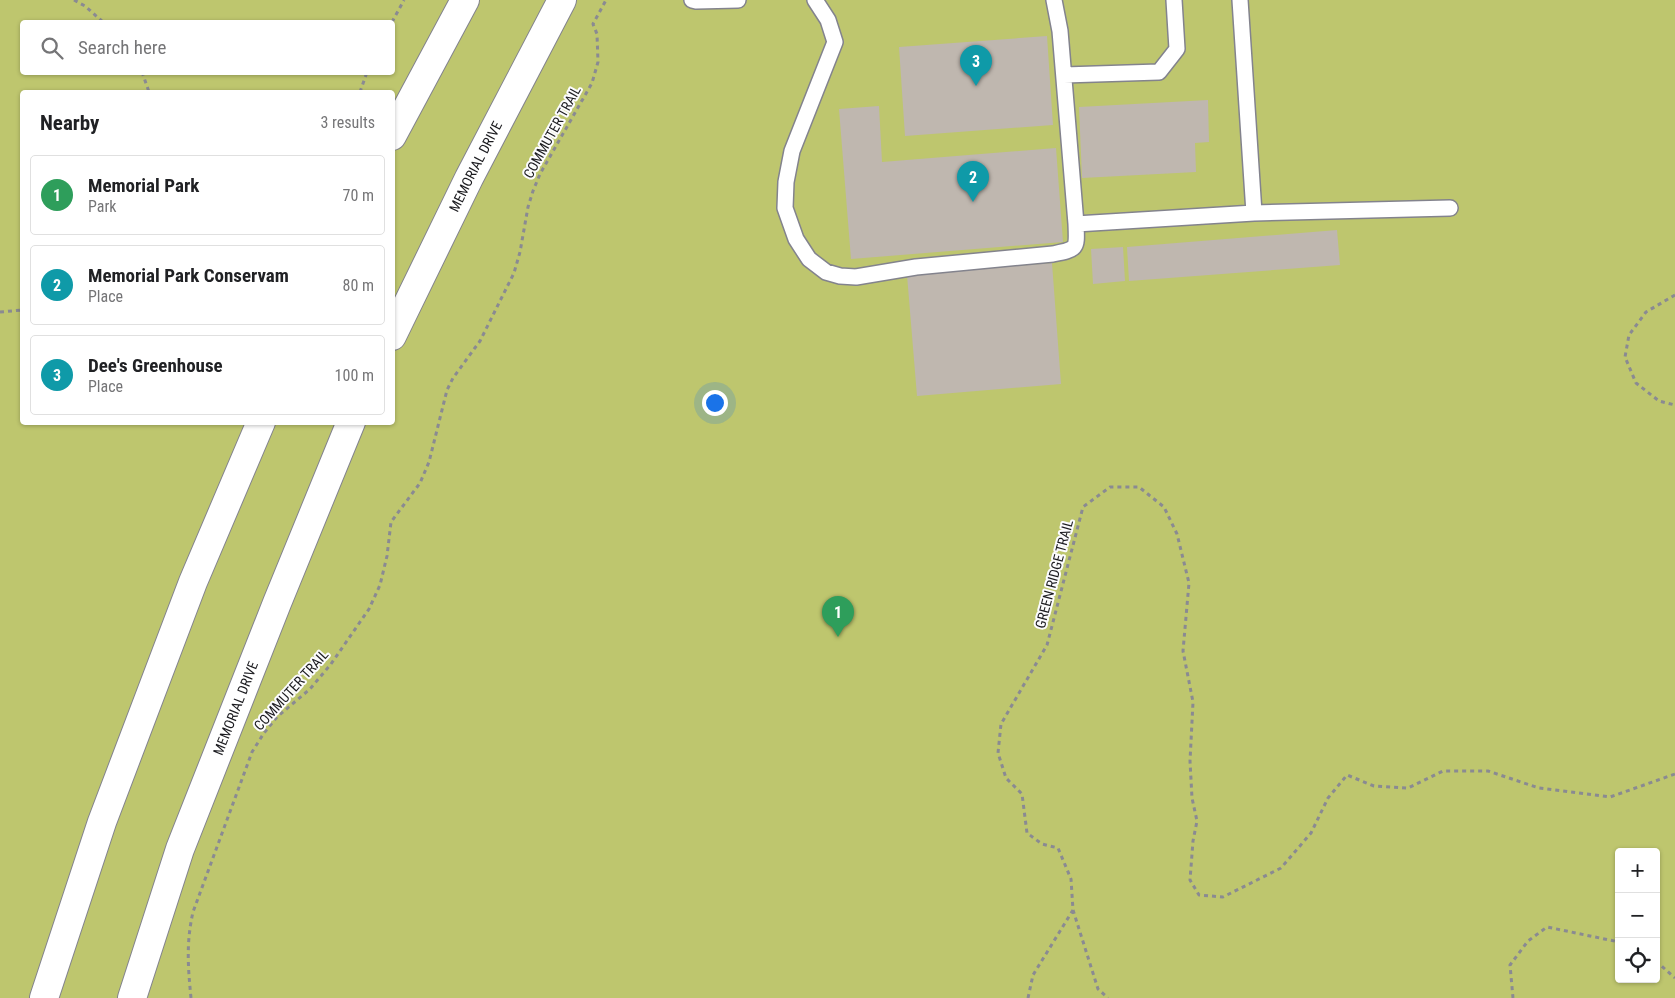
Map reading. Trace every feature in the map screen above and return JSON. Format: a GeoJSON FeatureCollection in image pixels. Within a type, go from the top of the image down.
{"type":"FeatureCollection","features":[{"type":"Feature","properties":{"kind":"main road"},"geometry":{"type":"LineString","coordinates":[[395,130],[465,0]]}},
{"type":"Feature","properties":{"kind":"main road","name":"MEMORIAL DRIVE"},"geometry":{"type":"LineString","coordinates":[[395,330],[469,178],[562,0]]}},
{"type":"Feature","properties":{"kind":"main road"},"geometry":{"type":"LineString","coordinates":[[44,998],[102,822],[193,582],[260,425]]}},
{"type":"Feature","properties":{"kind":"main road","name":"MEMORIAL DRIVE"},"geometry":{"type":"LineString","coordinates":[[132,998],[180,849],[271,617],[350,425]]}},
{"type":"Feature","properties":{"kind":"lane"},"geometry":{"type":"LineString","coordinates":[[692,0],[738,0]]}},
{"type":"Feature","properties":{"kind":"lane"},"geometry":{"type":"LineString","coordinates":[[815,0],[828,20],[836,42],[792,151],[786,182],[785,208],[796,239],[809,258],[826,272],[840,276],[856,277],[916,267],[1053,254],[1070,250],[1077,244],[1060,31],[1054,0]]}},
{"type":"Feature","properties":{"kind":"lane"},"geometry":{"type":"LineString","coordinates":[[1064,75],[1159,72],[1177,49],[1174,0]]}},
{"type":"Feature","properties":{"kind":"lane"},"geometry":{"type":"LineString","coordinates":[[1240,0],[1254,213]]}},
{"type":"Feature","properties":{"kind":"lane"},"geometry":{"type":"LineString","coordinates":[[1076,224],[1254,213],[1450,208]]}},
{"type":"Feature","properties":{"kind":"path"},"geometry":{"type":"LineString","coordinates":[[74,0],[85,6],[101,20]]}},
{"type":"Feature","properties":{"kind":"path"},"geometry":{"type":"LineString","coordinates":[[393,20],[404,0]]}},
{"type":"Feature","properties":{"kind":"path","name":"COMMUTER TRAIL"},"geometry":{"type":"LineString","coordinates":[[191,998],[188,933],[193,912],[252,752],[277,717],[310,689],[331,664],[369,609],[380,585],[387,556],[391,522],[420,483],[428,462],[447,390],[453,378],[480,341],[514,273],[533,191],[540,174],[592,83],[598,62],[597,34],[593,24],[606,0]]}},
{"type":"Feature","properties":{"kind":"path"},"geometry":{"type":"LineString","coordinates":[[143,75],[148,90]]}},
{"type":"Feature","properties":{"kind":"path"},"geometry":{"type":"LineString","coordinates":[[361,90],[366,75]]}},
{"type":"Feature","properties":{"kind":"path"},"geometry":{"type":"LineString","coordinates":[[1675,295],[1646,312],[1629,335],[1625,356],[1636,383],[1660,401],[1675,405]]}},
{"type":"Feature","properties":{"kind":"path"},"geometry":{"type":"LineString","coordinates":[[0,312],[20,310]]}},
{"type":"Feature","properties":{"kind":"path","name":"GREEN RIDGE TRAIL"},"geometry":{"type":"LineString","coordinates":[[1073,910],[1071,879],[1058,848],[1042,844],[1028,833],[1022,794],[1006,778],[998,753],[1001,724],[1048,645],[1083,507],[1110,487],[1139,488],[1164,507],[1177,534],[1189,583],[1183,651],[1193,702],[1190,761],[1192,798],[1197,821],[1190,880],[1199,895],[1223,897],[1281,868],[1311,833],[1328,798],[1347,775],[1374,786],[1408,788],[1443,771],[1488,771],[1539,788],[1610,797],[1675,774]]}},
{"type":"Feature","properties":{"kind":"path"},"geometry":{"type":"LineString","coordinates":[[1028,998],[1033,975],[1073,910]]}},
{"type":"Feature","properties":{"kind":"path"},"geometry":{"type":"LineString","coordinates":[[1073,910],[1098,989],[1108,998]]}},
{"type":"Feature","properties":{"kind":"path"},"geometry":{"type":"LineString","coordinates":[[1513,998],[1510,965],[1528,941],[1547,927],[1615,941]]}},
{"type":"Feature","properties":{"kind":"path"},"geometry":{"type":"LineString","coordinates":[[1660,965],[1675,978]]}},
{"type":"Feature","properties":{"kind":"green space"},"geometry":{"type":"Polygon","coordinates":[[[0,0],[1675,0],[1675,998],[0,998],[0,0]]]}},
{"type":"Feature","properties":{"kind":"building"},"geometry":{"type":"Polygon","coordinates":[[[1047,36],[1053,125],[905,136],[899,47],[1047,36]]]}},
{"type":"Feature","properties":{"kind":"building"},"geometry":{"type":"Polygon","coordinates":[[[1208,100],[1209,142],[1195,143],[1196,172],[1082,178],[1079,107],[1208,100]]]}},
{"type":"Feature","properties":{"kind":"building"},"geometry":{"type":"Polygon","coordinates":[[[879,106],[882,162],[1056,148],[1063,242],[851,259],[839,109],[879,106]]]}},
{"type":"Feature","properties":{"kind":"building"},"geometry":{"type":"Polygon","coordinates":[[[1337,230],[1340,265],[1129,281],[1127,247],[1337,230]]]}},
{"type":"Feature","properties":{"kind":"building"},"geometry":{"type":"Polygon","coordinates":[[[1123,247],[1125,281],[1093,284],[1091,249],[1123,247]]]}},
{"type":"Feature","properties":{"kind":"building"},"geometry":{"type":"Polygon","coordinates":[[[1052,263],[1061,384],[917,396],[907,275],[1052,263]]]}},
{"type":"Feature","properties":{"kind":"place","name":"Dee's Greenhouse"},"geometry":{"type":"Point","coordinates":[976,86]}},
{"type":"Feature","properties":{"kind":"place","name":"Memorial Park Conservam"},"geometry":{"type":"Point","coordinates":[973,202]}},
{"type":"Feature","properties":{"kind":"place","name":"Memorial Park"},"geometry":{"type":"Point","coordinates":[838,637]}}]}
